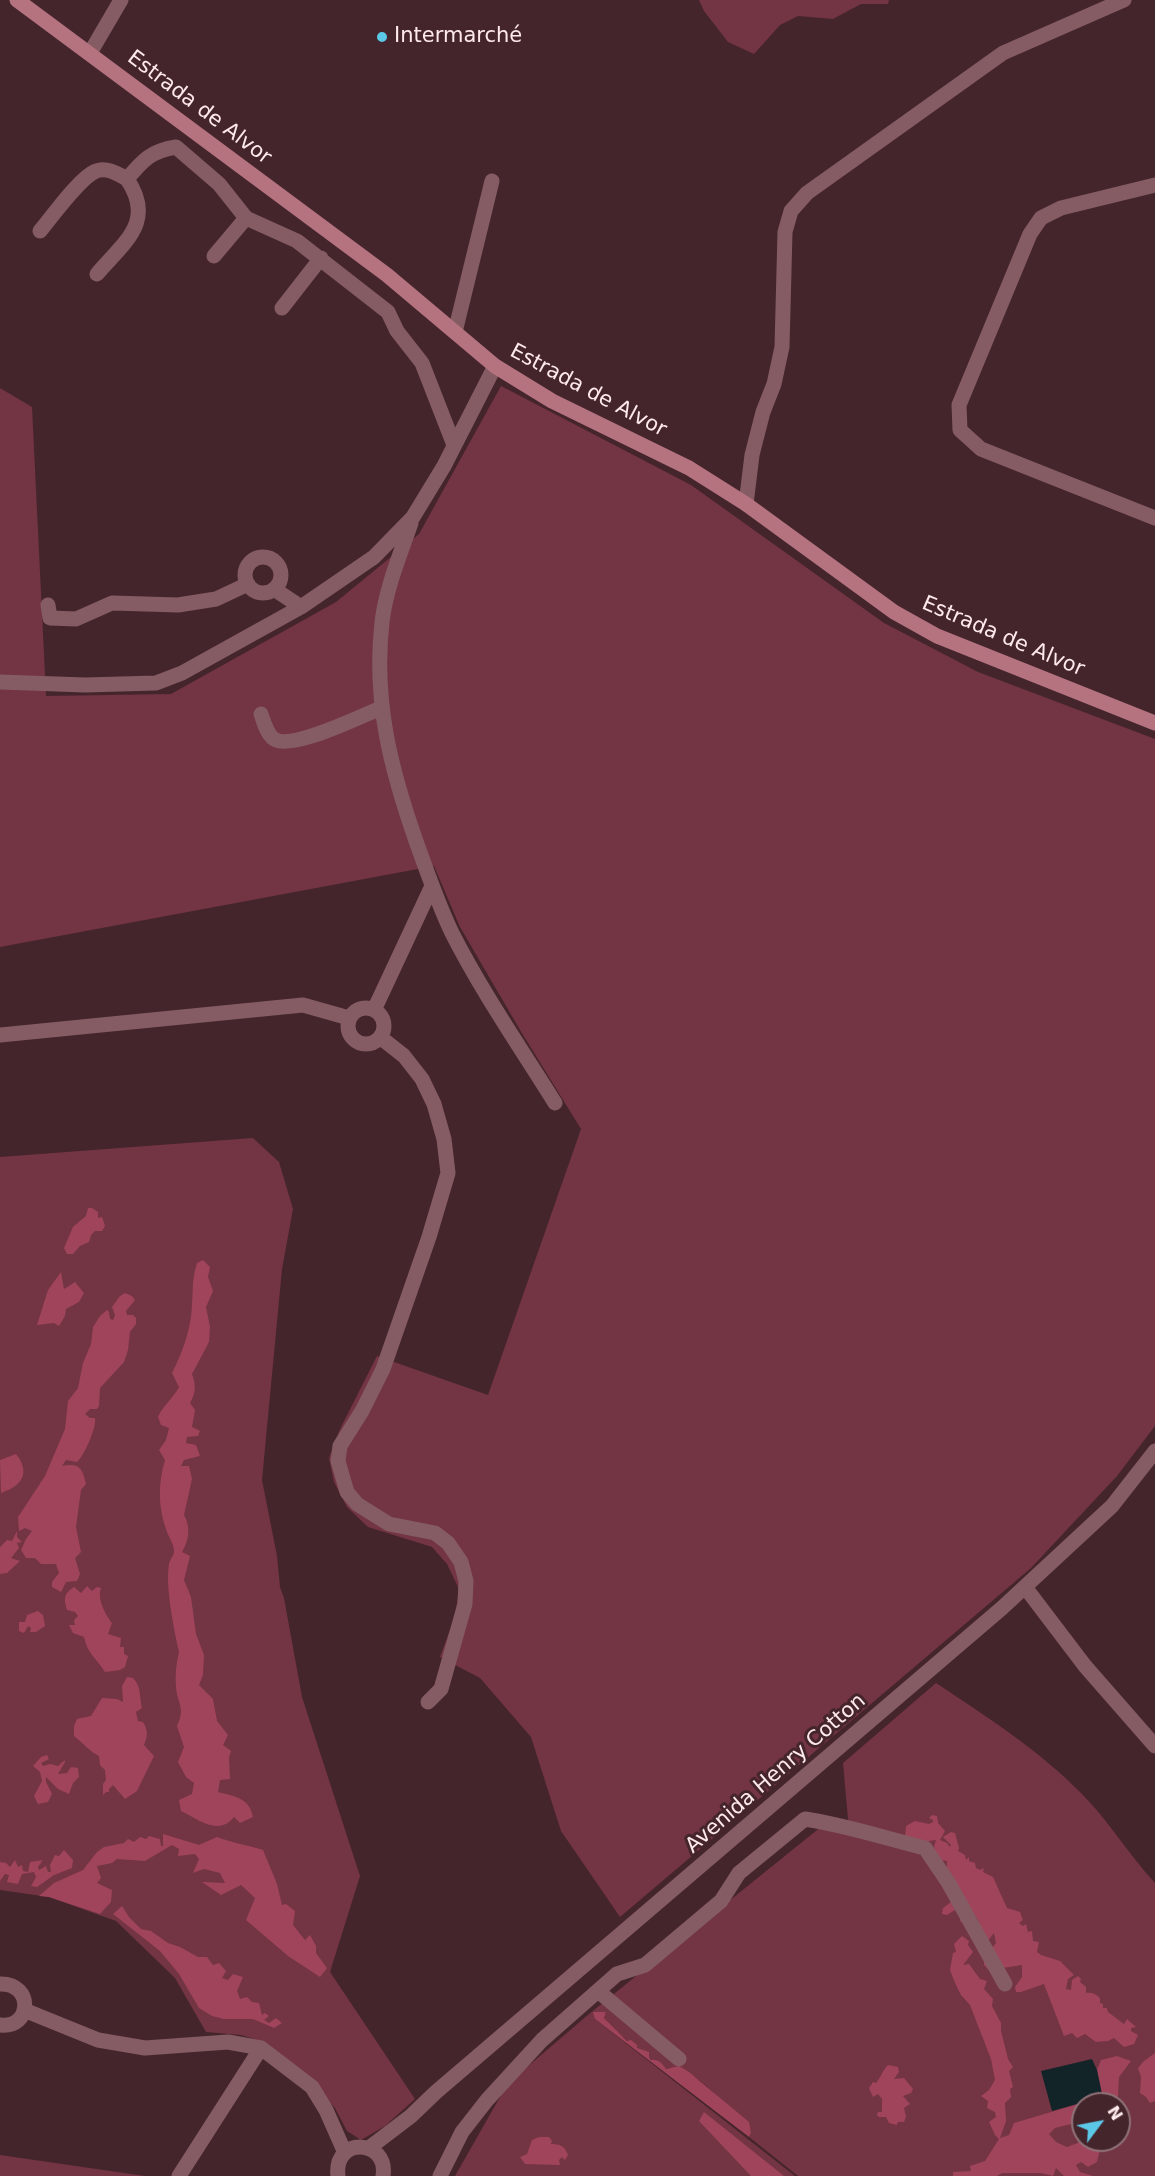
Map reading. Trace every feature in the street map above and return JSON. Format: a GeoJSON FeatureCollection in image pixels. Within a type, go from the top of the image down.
{"type":"FeatureCollection","features":[{"type":"Feature","properties":{"kind":"street","name":"Estrada de Alvor"},"geometry":{"type":"LineString","coordinates":[[18,0],[387,276],[495,366],[552,401],[689,468],[746,504],[894,612],[938,636],[1155,723]]}},
{"type":"Feature","properties":{"kind":"street"},"geometry":{"type":"LineString","coordinates":[[90,53],[121,0]]}},
{"type":"Feature","properties":{"kind":"street"},"geometry":{"type":"LineString","coordinates":[[746,504],[752,455],[763,412],[774,384],[782,347],[785,232],[791,211],[807,193],[1003,53],[1124,0]]}},
{"type":"Feature","properties":{"kind":"street"},"geometry":{"type":"LineString","coordinates":[[127,180],[144,160],[159,150],[176,147],[219,184],[246,218],[297,241],[388,312],[397,331],[422,363],[454,445]]}},
{"type":"Feature","properties":{"kind":"street"},"geometry":{"type":"LineString","coordinates":[[40,231],[81,182],[97,171],[113,171],[127,180],[137,194],[140,207],[135,228],[97,274]]}},
{"type":"Feature","properties":{"kind":"street"},"geometry":{"type":"LineString","coordinates":[[455,332],[492,181]]}},
{"type":"Feature","properties":{"kind":"street"},"geometry":{"type":"LineString","coordinates":[[1155,185],[1061,208],[1041,218],[1030,234],[959,405],[960,430],[981,449],[1155,518]]}},
{"type":"Feature","properties":{"kind":"street"},"geometry":{"type":"LineString","coordinates":[[214,256],[246,218]]}},
{"type":"Feature","properties":{"kind":"street"},"geometry":{"type":"LineString","coordinates":[[282,308],[321,258]]}},
{"type":"Feature","properties":{"kind":"street"},"geometry":{"type":"LineString","coordinates":[[495,366],[413,517],[389,587],[382,620],[379,658],[381,708],[386,739],[401,797],[432,886],[451,931],[472,971],[555,1103]]}},
{"type":"Feature","properties":{"kind":"street"},"geometry":{"type":"LineString","coordinates":[[0,682],[85,685],[156,683],[182,673],[301,607],[374,557],[413,517]]}},
{"type":"Feature","properties":{"kind":"street"},"geometry":{"type":"LineString","coordinates":[[256,559],[273,560],[280,569],[280,580],[274,589],[260,593],[248,584],[246,574],[248,567],[256,559]]}},
{"type":"Feature","properties":{"kind":"street"},"geometry":{"type":"LineString","coordinates":[[48,605],[50,618],[76,619],[112,603],[178,605],[216,599],[248,584]]}},
{"type":"Feature","properties":{"kind":"street"},"geometry":{"type":"LineString","coordinates":[[274,589],[301,607]]}},
{"type":"Feature","properties":{"kind":"street"},"geometry":{"type":"LineString","coordinates":[[261,714],[266,729],[275,740],[289,743],[305,739],[381,708]]}},
{"type":"Feature","properties":{"kind":"street"},"geometry":{"type":"LineString","coordinates":[[375,1010],[432,886]]}},
{"type":"Feature","properties":{"kind":"street"},"geometry":{"type":"LineString","coordinates":[[0,1035],[303,1005],[349,1018]]}},
{"type":"Feature","properties":{"kind":"street"},"geometry":{"type":"LineString","coordinates":[[360,1009],[375,1010],[383,1022],[380,1036],[371,1043],[364,1044],[357,1041],[348,1030],[349,1018],[360,1009]]}},
{"type":"Feature","properties":{"kind":"street"},"geometry":{"type":"LineString","coordinates":[[380,1036],[404,1056],[423,1079],[434,1104],[444,1139],[448,1173],[429,1237],[382,1369],[362,1412],[340,1446],[338,1461],[347,1492],[357,1504],[389,1524],[435,1533],[448,1543],[461,1562],[466,1581],[465,1604],[441,1689],[428,1702]]}},
{"type":"Feature","properties":{"kind":"street","name":"Avenida Henry Cotton"},"geometry":{"type":"LineString","coordinates":[[411,2116],[436,2092],[1025,1587],[1112,1506],[1155,1451]]}},
{"type":"Feature","properties":{"kind":"street"},"geometry":{"type":"LineString","coordinates":[[1025,1587],[1085,1666],[1155,1746]]}},
{"type":"Feature","properties":{"kind":"street"},"geometry":{"type":"LineString","coordinates":[[440,2176],[462,2132],[487,2100],[542,2040],[617,1974],[645,1965],[721,1901],[739,1873],[805,1819],[836,1824],[862,1833],[925,1848],[948,1882],[1005,1984]]}},
{"type":"Feature","properties":{"kind":"street"},"geometry":{"type":"LineString","coordinates":[[0,1984],[10,1984],[17,1988],[25,2003],[20,2018],[14,2023],[0,2025]]}},
{"type":"Feature","properties":{"kind":"street"},"geometry":{"type":"LineString","coordinates":[[598,1991],[679,2059]]}},
{"type":"Feature","properties":{"kind":"street"},"geometry":{"type":"LineString","coordinates":[[24,2010],[98,2040],[145,2048],[228,2042],[261,2048],[285,2064],[312,2087],[326,2110],[345,2153]]}},
{"type":"Feature","properties":{"kind":"street"},"geometry":{"type":"LineString","coordinates":[[179,2176],[261,2048]]}},
{"type":"Feature","properties":{"kind":"street"},"geometry":{"type":"LineString","coordinates":[[369,2148],[411,2116]]}},
{"type":"Feature","properties":{"kind":"street"},"geometry":{"type":"LineString","coordinates":[[383,2168],[393,2139],[411,2116]]}},
{"type":"Feature","properties":{"kind":"street"},"geometry":{"type":"LineString","coordinates":[[337,2176],[337,2166],[345,2153],[353,2148],[369,2148],[374,2151],[383,2168]]}},
{"type":"Feature","properties":{"kind":"shaded area"},"geometry":{"type":"Polygon","coordinates":[[[699,0],[889,0],[888,4],[861,4],[833,19],[798,16],[780,25],[754,54],[728,42],[704,11],[699,0]]]}},
{"type":"Feature","properties":{"kind":"shaded area"},"geometry":{"type":"Polygon","coordinates":[[[501,386],[691,485],[884,623],[978,672],[1155,739],[1155,1426],[1117,1476],[1031,1568],[620,1917],[561,1831],[531,1737],[480,1678],[440,1657],[455,1616],[459,1589],[447,1564],[432,1547],[368,1527],[347,1507],[334,1482],[329,1458],[340,1429],[377,1356],[488,1395],[581,1129],[460,927],[434,866],[0,947],[0,388],[32,407],[46,696],[171,694],[336,602],[419,534],[501,386]]]}},
{"type":"Feature","properties":{"kind":"shaded area"},"geometry":{"type":"Polygon","coordinates":[[[253,1138],[279,1162],[293,1209],[282,1269],[262,1480],[302,1697],[360,1876],[330,1972],[415,2099],[385,2126],[361,2140],[347,2131],[335,2108],[310,2080],[261,2041],[241,2035],[206,2032],[175,1978],[116,1921],[49,1897],[0,1890],[0,1157],[253,1138]]]}},
{"type":"Feature","properties":{"kind":"shaded area"},"geometry":{"type":"Polygon","coordinates":[[[88,1208],[98,1212],[98,1218],[102,1217],[105,1226],[102,1231],[95,1231],[89,1242],[80,1246],[73,1254],[67,1254],[64,1248],[73,1227],[86,1216],[88,1208]]]}},
{"type":"Feature","properties":{"kind":"shaded area"},"geometry":{"type":"Polygon","coordinates":[[[203,1260],[210,1267],[208,1277],[213,1291],[206,1307],[210,1327],[209,1342],[192,1374],[195,1389],[190,1403],[195,1410],[192,1427],[200,1431],[198,1436],[187,1437],[186,1443],[196,1445],[200,1456],[184,1460],[181,1466],[189,1466],[192,1479],[184,1515],[188,1525],[188,1534],[182,1552],[190,1556],[184,1580],[191,1597],[196,1634],[204,1655],[203,1675],[199,1685],[213,1699],[217,1721],[228,1735],[223,1745],[231,1751],[230,1779],[220,1780],[218,1792],[245,1802],[253,1817],[240,1823],[234,1817],[228,1823],[215,1826],[181,1811],[179,1800],[192,1794],[194,1783],[186,1777],[178,1762],[184,1747],[177,1726],[181,1715],[176,1683],[179,1652],[168,1584],[169,1564],[174,1551],[163,1521],[160,1495],[165,1460],[159,1450],[166,1440],[169,1428],[161,1425],[158,1417],[179,1387],[172,1373],[188,1331],[195,1269],[197,1263],[203,1260]]]}},
{"type":"Feature","properties":{"kind":"shaded area"},"geometry":{"type":"Polygon","coordinates":[[[61,1272],[64,1289],[75,1282],[84,1293],[79,1302],[66,1309],[59,1326],[54,1323],[37,1325],[48,1290],[61,1272]]]}},
{"type":"Feature","properties":{"kind":"shaded area"},"geometry":{"type":"Polygon","coordinates":[[[125,1293],[135,1300],[126,1311],[127,1315],[133,1315],[136,1318],[136,1324],[130,1332],[124,1362],[100,1388],[97,1409],[90,1409],[85,1414],[90,1418],[95,1418],[95,1422],[83,1454],[77,1462],[66,1460],[62,1466],[72,1465],[79,1468],[86,1484],[81,1490],[76,1527],[81,1552],[75,1558],[80,1574],[77,1581],[66,1582],[61,1592],[52,1587],[52,1582],[59,1573],[56,1564],[41,1564],[35,1558],[26,1558],[21,1550],[32,1531],[25,1528],[19,1531],[18,1517],[45,1476],[65,1429],[68,1401],[78,1388],[83,1363],[91,1344],[93,1327],[107,1310],[110,1319],[113,1320],[115,1315],[112,1307],[125,1293]]]}},
{"type":"Feature","properties":{"kind":"shaded area"},"geometry":{"type":"Polygon","coordinates":[[[16,1454],[23,1467],[22,1478],[14,1487],[1,1493],[0,1460],[16,1454]]]}},
{"type":"Feature","properties":{"kind":"shaded area"},"geometry":{"type":"Polygon","coordinates":[[[17,1531],[17,1537],[22,1542],[17,1543],[19,1548],[11,1558],[20,1561],[7,1573],[0,1574],[0,1547],[7,1540],[12,1541],[17,1531]]]}},
{"type":"Feature","properties":{"kind":"shaded area"},"geometry":{"type":"Polygon","coordinates":[[[87,1586],[92,1591],[97,1587],[101,1588],[101,1602],[112,1623],[108,1634],[121,1638],[120,1647],[124,1647],[124,1654],[128,1656],[125,1667],[120,1670],[105,1672],[90,1652],[84,1637],[73,1633],[69,1625],[75,1625],[74,1620],[78,1616],[75,1612],[67,1610],[66,1594],[74,1587],[81,1593],[87,1586]]]}},
{"type":"Feature","properties":{"kind":"shaded area"},"geometry":{"type":"Polygon","coordinates":[[[38,1611],[43,1615],[45,1626],[36,1632],[30,1632],[31,1628],[28,1626],[24,1633],[19,1631],[19,1622],[25,1622],[27,1615],[38,1611]]]}},
{"type":"Feature","properties":{"kind":"shaded area"},"geometry":{"type":"Polygon","coordinates":[[[127,1677],[133,1678],[138,1685],[142,1708],[136,1712],[138,1721],[143,1722],[147,1730],[144,1745],[154,1756],[137,1791],[125,1799],[113,1785],[109,1792],[103,1795],[105,1770],[100,1765],[99,1756],[74,1736],[74,1726],[77,1719],[91,1716],[102,1698],[117,1699],[123,1702],[122,1686],[127,1677]]]}},
{"type":"Feature","properties":{"kind":"shaded area"},"geometry":{"type":"Polygon","coordinates":[[[936,1683],[1012,1735],[1048,1763],[1092,1804],[1155,1883],[1155,2176],[798,2176],[749,2137],[751,2133],[712,2091],[688,2073],[676,2068],[666,2069],[641,2052],[604,2018],[606,2012],[595,2019],[795,2176],[455,2176],[504,2090],[520,2073],[589,2014],[822,1826],[849,1830],[843,1763],[936,1683]]]}},
{"type":"Feature","properties":{"kind":"shaded area"},"geometry":{"type":"Polygon","coordinates":[[[47,1755],[49,1759],[41,1763],[43,1766],[50,1764],[58,1766],[65,1760],[58,1774],[67,1773],[71,1767],[78,1768],[79,1777],[73,1783],[69,1794],[58,1789],[46,1777],[52,1794],[48,1802],[38,1804],[34,1796],[42,1781],[40,1772],[33,1766],[41,1757],[47,1755]]]}},
{"type":"Feature","properties":{"kind":"shaded area"},"geometry":{"type":"Polygon","coordinates":[[[932,1815],[937,1816],[938,1823],[945,1831],[940,1840],[950,1847],[951,1845],[943,1837],[951,1832],[955,1833],[958,1851],[965,1855],[966,1860],[969,1857],[969,1861],[975,1863],[976,1868],[980,1870],[984,1868],[983,1872],[993,1877],[1007,1908],[1020,1912],[1023,1920],[1019,1923],[1023,1926],[1026,1924],[1028,1932],[1032,1931],[1033,1941],[1039,1942],[1037,1952],[1060,1961],[1074,1975],[1068,1979],[1066,1989],[1071,1990],[1072,1980],[1078,1976],[1081,1979],[1080,1982],[1086,1987],[1086,1993],[1095,1994],[1100,1998],[1103,2008],[1107,2008],[1108,2012],[1124,2024],[1127,2019],[1136,2027],[1131,2028],[1131,2031],[1138,2035],[1134,2044],[1124,2047],[1114,2038],[1096,2042],[1085,2034],[1077,2038],[1072,2033],[1064,2036],[1044,1984],[1016,1992],[1015,1987],[1022,1977],[1022,1965],[989,1970],[984,1965],[984,1951],[991,1949],[996,1943],[994,1933],[987,1942],[972,1925],[979,1922],[975,1915],[960,1922],[961,1915],[958,1908],[947,1915],[942,1914],[943,1908],[959,1896],[947,1874],[947,1861],[939,1860],[934,1847],[936,1840],[915,1843],[905,1839],[906,1826],[915,1821],[929,1824],[933,1822],[929,1818],[932,1815]]]}},
{"type":"Feature","properties":{"kind":"shaded area"},"geometry":{"type":"Polygon","coordinates":[[[163,1834],[199,1845],[217,1837],[263,1850],[277,1884],[282,1905],[286,1904],[295,1911],[293,1925],[305,1940],[310,1935],[316,1946],[316,1953],[327,1968],[320,1977],[288,1956],[246,1920],[255,1898],[241,1885],[221,1895],[202,1882],[225,1883],[220,1873],[204,1869],[193,1873],[199,1859],[195,1854],[178,1856],[179,1849],[172,1845],[145,1861],[117,1859],[112,1863],[97,1866],[101,1878],[97,1883],[112,1890],[111,1902],[100,1914],[49,1897],[39,1896],[54,1883],[83,1870],[104,1847],[124,1843],[128,1839],[134,1842],[140,1837],[146,1839],[149,1836],[160,1839],[161,1846],[163,1846],[163,1834]]]}},
{"type":"Feature","properties":{"kind":"shaded area"},"geometry":{"type":"Polygon","coordinates":[[[64,1850],[73,1860],[72,1868],[54,1875],[37,1887],[31,1886],[36,1877],[34,1872],[22,1874],[18,1884],[7,1882],[9,1875],[5,1874],[0,1881],[0,1862],[10,1867],[15,1860],[18,1867],[22,1865],[23,1871],[28,1872],[30,1862],[43,1860],[38,1867],[39,1870],[46,1866],[48,1872],[51,1872],[50,1865],[55,1855],[59,1856],[64,1850]]]}},
{"type":"Feature","properties":{"kind":"shaded area"},"geometry":{"type":"Polygon","coordinates":[[[122,1906],[141,1929],[151,1931],[168,1943],[198,1957],[207,1957],[213,1965],[219,1963],[226,1971],[222,1978],[228,1980],[233,1974],[243,1977],[237,1991],[240,1999],[247,1997],[252,2002],[259,2003],[262,2015],[265,2013],[269,2016],[264,2020],[269,2023],[276,2018],[282,2023],[274,2028],[253,2019],[224,2019],[212,2016],[199,2008],[179,1974],[160,1951],[113,1914],[122,1906]]]}},
{"type":"Feature","properties":{"kind":"shaded area"},"geometry":{"type":"Polygon","coordinates":[[[962,1936],[969,1941],[968,1945],[973,1952],[963,1965],[969,1964],[980,1979],[987,1981],[984,1989],[993,1999],[992,2006],[1001,2023],[1008,2059],[1013,2067],[1009,2071],[1013,2087],[1010,2089],[1011,2097],[1005,2103],[1006,2121],[1000,2138],[1009,2135],[1014,2123],[1071,2106],[1071,2124],[1055,2128],[1049,2134],[1056,2142],[1067,2147],[1071,2146],[1071,2152],[1099,2152],[1097,2162],[1088,2167],[1081,2162],[1076,2165],[1080,2172],[1093,2176],[1064,2176],[1056,2168],[1053,2176],[1041,2173],[1002,2173],[997,2176],[953,2176],[953,2172],[971,2171],[970,2166],[985,2161],[999,2139],[989,2122],[996,2117],[995,2112],[987,2108],[988,2101],[981,2096],[989,2090],[995,2080],[991,2059],[970,2005],[961,1995],[950,1970],[953,1953],[956,1952],[954,1944],[962,1936]]]}},
{"type":"Feature","properties":{"kind":"shaded area"},"geometry":{"type":"Polygon","coordinates":[[[593,2012],[606,2012],[604,2018],[627,2041],[631,2040],[637,2048],[649,2052],[651,2060],[660,2062],[666,2069],[679,2066],[689,2072],[749,2122],[751,2133],[749,2137],[595,2019],[593,2012]]]}},
{"type":"Feature","properties":{"kind":"shaded area"},"geometry":{"type":"Polygon","coordinates":[[[1155,2053],[1155,2101],[1150,2103],[1140,2093],[1141,2077],[1138,2068],[1155,2053]]]}},
{"type":"Feature","properties":{"kind":"shaded area"},"geometry":{"type":"Polygon","coordinates":[[[1117,2056],[1131,2061],[1119,2077],[1118,2092],[1102,2092],[1097,2070],[1101,2060],[1117,2056]]]}},
{"type":"Feature","properties":{"kind":"shaded area"},"geometry":{"type":"Polygon","coordinates":[[[1092,2059],[1102,2092],[1071,2092],[1071,2106],[1052,2111],[1041,2071],[1092,2059]]]}},
{"type":"Feature","properties":{"kind":"shaded area"},"geometry":{"type":"Polygon","coordinates":[[[888,2065],[898,2067],[899,2072],[894,2079],[904,2078],[913,2089],[911,2093],[903,2096],[910,2104],[904,2108],[906,2117],[904,2122],[898,2122],[897,2125],[889,2123],[886,2117],[877,2115],[878,2112],[882,2112],[882,2099],[878,2094],[873,2097],[869,2088],[873,2082],[876,2083],[888,2065]]]}},
{"type":"Feature","properties":{"kind":"shaded area"},"geometry":{"type":"Polygon","coordinates":[[[704,2112],[784,2176],[751,2176],[699,2121],[704,2112]]]}},
{"type":"Feature","properties":{"kind":"shaded area"},"geometry":{"type":"Polygon","coordinates":[[[549,2137],[551,2144],[560,2145],[565,2149],[568,2155],[565,2160],[562,2157],[559,2160],[560,2165],[525,2164],[520,2157],[527,2154],[532,2140],[549,2137]]]}},
{"type":"Feature","properties":{"kind":"shaded area"},"geometry":{"type":"Polygon","coordinates":[[[0,2155],[145,2176],[0,2176],[0,2155]]]}},
{"type":"Feature","properties":{"kind":"place","name":"Intermarché"},"geometry":{"type":"Point","coordinates":[382,37]}}]}
